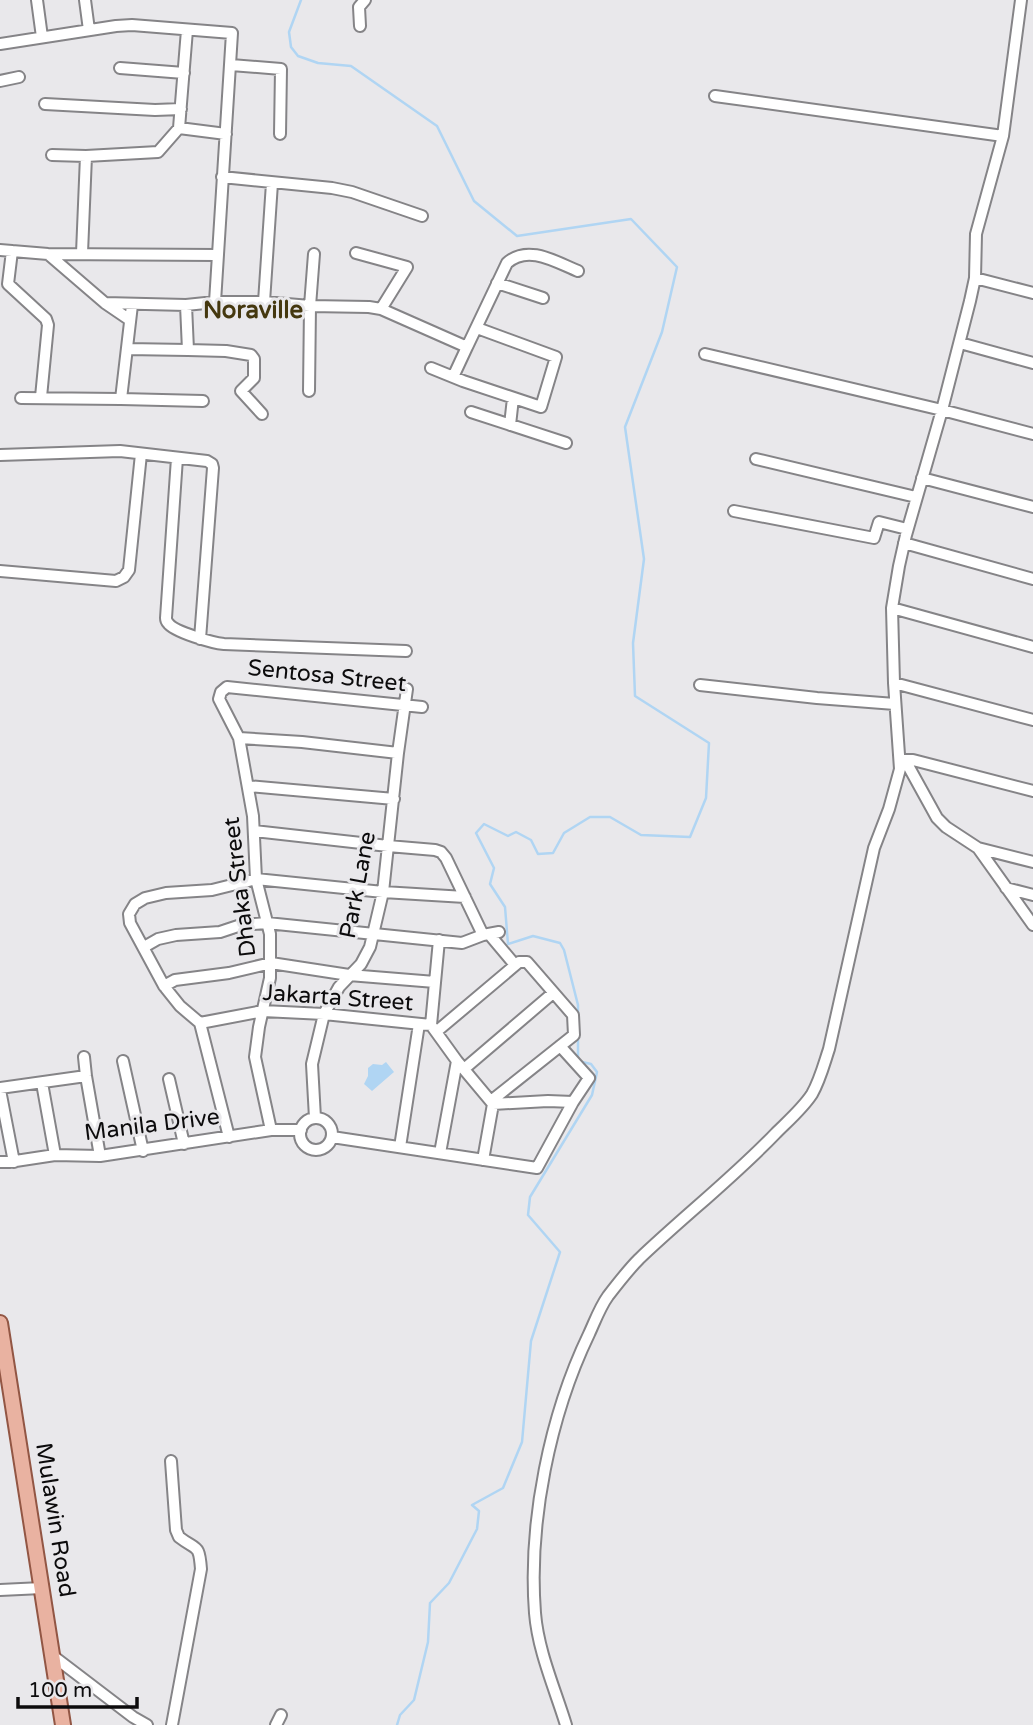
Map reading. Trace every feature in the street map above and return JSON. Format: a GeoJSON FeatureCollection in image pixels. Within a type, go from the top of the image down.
{"type":"FeatureCollection","features":[{"type":"Feature","properties":{"kind":"main road","name":"Mulawin Road"},"geometry":{"type":"LineString","coordinates":[[0,1323],[64,1725]]}},
{"type":"Feature","properties":{"kind":"street"},"geometry":{"type":"LineString","coordinates":[[37,0],[42,37]]}},
{"type":"Feature","properties":{"kind":"street"},"geometry":{"type":"LineString","coordinates":[[85,0],[89,30]]}},
{"type":"Feature","properties":{"kind":"street"},"geometry":{"type":"LineString","coordinates":[[360,26],[359,7],[365,0]]}},
{"type":"Feature","properties":{"kind":"street"},"geometry":{"type":"LineString","coordinates":[[566,1725],[541,1646],[536,1614],[534,1576],[538,1510],[547,1461],[578,1357],[607,1297],[638,1261],[754,1156],[811,1095],[821,1075],[874,848],[902,762],[895,704],[892,608],[904,543],[960,343],[975,278],[976,234],[1003,136],[1021,0]]}},
{"type":"Feature","properties":{"kind":"street"},"geometry":{"type":"LineString","coordinates":[[0,44],[132,25],[232,33],[215,302]]}},
{"type":"Feature","properties":{"kind":"street"},"geometry":{"type":"LineString","coordinates":[[52,155],[158,152],[179,128],[187,30]]}},
{"type":"Feature","properties":{"kind":"street"},"geometry":{"type":"LineString","coordinates":[[231,65],[281,69],[280,134]]}},
{"type":"Feature","properties":{"kind":"street"},"geometry":{"type":"LineString","coordinates":[[120,68],[184,74]]}},
{"type":"Feature","properties":{"kind":"street"},"geometry":{"type":"LineString","coordinates":[[0,81],[19,77]]}},
{"type":"Feature","properties":{"kind":"street"},"geometry":{"type":"LineString","coordinates":[[715,96],[1003,136]]}},
{"type":"Feature","properties":{"kind":"street"},"geometry":{"type":"LineString","coordinates":[[45,104],[181,109]]}},
{"type":"Feature","properties":{"kind":"street"},"geometry":{"type":"LineString","coordinates":[[179,128],[226,134]]}},
{"type":"Feature","properties":{"kind":"street"},"geometry":{"type":"LineString","coordinates":[[82,253],[86,156]]}},
{"type":"Feature","properties":{"kind":"street"},"geometry":{"type":"LineString","coordinates":[[222,177],[332,188],[352,192],[422,216]]}},
{"type":"Feature","properties":{"kind":"street"},"geometry":{"type":"LineString","coordinates":[[264,302],[272,183]]}},
{"type":"Feature","properties":{"kind":"street"},"geometry":{"type":"LineString","coordinates":[[41,397],[48,325],[46,319],[8,284],[6,250],[48,254],[217,255]]}},
{"type":"Feature","properties":{"kind":"street"},"geometry":{"type":"LineString","coordinates":[[356,253],[409,262],[381,309]]}},
{"type":"Feature","properties":{"kind":"street"},"geometry":{"type":"LineString","coordinates":[[453,377],[507,262],[523,253],[538,255],[578,271]]}},
{"type":"Feature","properties":{"kind":"street"},"geometry":{"type":"LineString","coordinates":[[48,254],[105,303],[130,320]]}},
{"type":"Feature","properties":{"kind":"street"},"geometry":{"type":"LineString","coordinates":[[309,391],[310,306],[314,254]]}},
{"type":"Feature","properties":{"kind":"street"},"geometry":{"type":"LineString","coordinates":[[975,278],[1033,293]]}},
{"type":"Feature","properties":{"kind":"street"},"geometry":{"type":"LineString","coordinates":[[497,283],[543,298]]}},
{"type":"Feature","properties":{"kind":"street"},"geometry":{"type":"LineString","coordinates":[[105,303],[186,305],[264,302],[369,307],[381,309],[467,347]]}},
{"type":"Feature","properties":{"kind":"street"},"geometry":{"type":"LineString","coordinates":[[121,399],[132,304]]}},
{"type":"Feature","properties":{"kind":"street"},"geometry":{"type":"LineString","coordinates":[[186,305],[188,350]]}},
{"type":"Feature","properties":{"kind":"street"},"geometry":{"type":"LineString","coordinates":[[430,368],[541,407],[556,357],[477,328]]}},
{"type":"Feature","properties":{"kind":"street"},"geometry":{"type":"LineString","coordinates":[[960,343],[1033,363]]}},
{"type":"Feature","properties":{"kind":"street"},"geometry":{"type":"LineString","coordinates":[[127,349],[226,351],[251,355],[254,359],[254,378],[241,391],[262,414]]}},
{"type":"Feature","properties":{"kind":"street"},"geometry":{"type":"LineString","coordinates":[[705,354],[1033,434]]}},
{"type":"Feature","properties":{"kind":"street"},"geometry":{"type":"LineString","coordinates":[[21,398],[203,401]]}},
{"type":"Feature","properties":{"kind":"street"},"geometry":{"type":"LineString","coordinates":[[510,425],[513,398]]}},
{"type":"Feature","properties":{"kind":"street"},"geometry":{"type":"LineString","coordinates":[[471,412],[566,443]]}},
{"type":"Feature","properties":{"kind":"street"},"geometry":{"type":"LineString","coordinates":[[0,454],[120,451],[207,461],[212,464],[200,639]]}},
{"type":"Feature","properties":{"kind":"street"},"geometry":{"type":"LineString","coordinates":[[0,571],[116,580],[124,577],[129,570],[141,454]]}},
{"type":"Feature","properties":{"kind":"street"},"geometry":{"type":"LineString","coordinates":[[177,458],[167,623],[200,639],[224,644],[406,651]]}},
{"type":"Feature","properties":{"kind":"street"},"geometry":{"type":"LineString","coordinates":[[756,459],[916,497]]}},
{"type":"Feature","properties":{"kind":"street"},"geometry":{"type":"LineString","coordinates":[[922,478],[1033,508]]}},
{"type":"Feature","properties":{"kind":"street"},"geometry":{"type":"LineString","coordinates":[[734,511],[874,538],[878,522],[908,529]]}},
{"type":"Feature","properties":{"kind":"street"},"geometry":{"type":"LineString","coordinates":[[904,543],[1033,579]]}},
{"type":"Feature","properties":{"kind":"street"},"geometry":{"type":"LineString","coordinates":[[892,608],[1033,647]]}},
{"type":"Feature","properties":{"kind":"street"},"geometry":{"type":"LineString","coordinates":[[894,683],[1033,720]]}},
{"type":"Feature","properties":{"kind":"street"},"geometry":{"type":"LineString","coordinates":[[700,685],[895,704]]}},
{"type":"Feature","properties":{"kind":"street","name":"Sentosa Street"},"geometry":{"type":"LineString","coordinates":[[227,687],[422,707]]}},
{"type":"Feature","properties":{"kind":"street","name":"Dhaka Street"},"geometry":{"type":"LineString","coordinates":[[227,687],[221,692],[219,699],[239,738],[254,831],[256,878],[270,934],[270,978],[255,1057],[271,1130]]}},
{"type":"Feature","properties":{"kind":"street","name":"Park Lane"},"geometry":{"type":"LineString","coordinates":[[315,1118],[312,1064],[324,1014],[339,987],[360,964],[370,947],[383,892],[407,688]]}},
{"type":"Feature","properties":{"kind":"street"},"geometry":{"type":"LineString","coordinates":[[239,738],[302,741],[398,752]]}},
{"type":"Feature","properties":{"kind":"street"},"geometry":{"type":"LineString","coordinates":[[902,762],[913,760],[1033,790]]}},
{"type":"Feature","properties":{"kind":"street"},"geometry":{"type":"LineString","coordinates":[[902,762],[937,818],[946,827],[978,848],[1033,862]]}},
{"type":"Feature","properties":{"kind":"street"},"geometry":{"type":"LineString","coordinates":[[248,786],[394,799]]}},
{"type":"Feature","properties":{"kind":"street"},"geometry":{"type":"LineString","coordinates":[[254,831],[441,852],[465,897],[515,965]]}},
{"type":"Feature","properties":{"kind":"street"},"geometry":{"type":"LineString","coordinates":[[978,848],[1033,925]]}},
{"type":"Feature","properties":{"kind":"street"},"geometry":{"type":"LineString","coordinates":[[229,1137],[200,1023],[180,1006],[164,986],[130,923],[129,914],[135,904],[145,898],[212,891],[256,878],[383,892],[465,897]]}},
{"type":"Feature","properties":{"kind":"street"},"geometry":{"type":"LineString","coordinates":[[1006,888],[1033,895]]}},
{"type":"Feature","properties":{"kind":"street"},"geometry":{"type":"LineString","coordinates":[[144,947],[167,937],[220,932],[241,925],[267,923],[462,943],[490,934]]}},
{"type":"Feature","properties":{"kind":"street","name":"Jakarta Street"},"geometry":{"type":"LineString","coordinates":[[434,1029],[439,940]]}},
{"type":"Feature","properties":{"kind":"street"},"geometry":{"type":"LineString","coordinates":[[434,1029],[519,962],[527,962],[573,1015],[574,1035],[492,1102],[483,1160]]}},
{"type":"Feature","properties":{"kind":"street"},"geometry":{"type":"LineString","coordinates":[[164,986],[175,979],[229,973],[271,963],[349,975],[435,982]]}},
{"type":"Feature","properties":{"kind":"street"},"geometry":{"type":"LineString","coordinates":[[440,1153],[461,1065],[553,993]]}},
{"type":"Feature","properties":{"kind":"street","name":"Jakarta Street"},"geometry":{"type":"LineString","coordinates":[[200,1023],[263,1011],[419,1024],[434,1029],[492,1102]]}},
{"type":"Feature","properties":{"kind":"street"},"geometry":{"type":"LineString","coordinates":[[400,1147],[419,1024]]}},
{"type":"Feature","properties":{"kind":"street"},"geometry":{"type":"LineString","coordinates":[[332,1137],[537,1168],[589,1078],[560,1046]]}},
{"type":"Feature","properties":{"kind":"street"},"geometry":{"type":"LineString","coordinates":[[84,1057],[100,1156]]}},
{"type":"Feature","properties":{"kind":"street"},"geometry":{"type":"LineString","coordinates":[[123,1061],[143,1151]]}},
{"type":"Feature","properties":{"kind":"street"},"geometry":{"type":"LineString","coordinates":[[0,1170],[4,1169],[8,1162],[0,1089],[86,1076]]}},
{"type":"Feature","properties":{"kind":"street"},"geometry":{"type":"LineString","coordinates":[[169,1079],[184,1144]]}},
{"type":"Feature","properties":{"kind":"street"},"geometry":{"type":"LineString","coordinates":[[42,1083],[55,1155]]}},
{"type":"Feature","properties":{"kind":"street"},"geometry":{"type":"LineString","coordinates":[[492,1102],[573,1102]]}},
{"type":"Feature","properties":{"kind":"street"},"geometry":{"type":"LineString","coordinates":[[315,1118],[320,1118],[331,1127],[332,1137],[323,1149],[308,1147],[302,1140],[301,1130],[306,1121],[315,1118]]}},
{"type":"Feature","properties":{"kind":"street","name":"Manila Drive"},"geometry":{"type":"LineString","coordinates":[[8,1162],[55,1155],[100,1156],[271,1130],[301,1130]]}},
{"type":"Feature","properties":{"kind":"street"},"geometry":{"type":"LineString","coordinates":[[171,1461],[176,1530],[178,1537],[196,1546],[200,1553],[201,1569],[173,1725]]}},
{"type":"Feature","properties":{"kind":"street"},"geometry":{"type":"LineString","coordinates":[[0,1590],[42,1588]]}},
{"type":"Feature","properties":{"kind":"street"},"geometry":{"type":"LineString","coordinates":[[53,1656],[147,1725]]}},
{"type":"Feature","properties":{"kind":"water"},"geometry":{"type":"Polygon","coordinates":[[[386,1062],[394,1072],[372,1091],[364,1084],[368,1068],[373,1064],[382,1065],[386,1062]]]}},
{"type":"Feature","properties":{"kind":"waterway"},"geometry":{"type":"LineString","coordinates":[[301,0],[289,32],[291,47],[298,56],[318,63],[351,66],[437,126],[474,201],[517,236],[631,219],[677,267],[662,332],[625,427],[644,559],[633,643],[635,696],[709,743],[706,798],[690,837],[641,835],[610,817],[590,817],[564,833],[553,853],[538,854],[531,840],[516,832],[508,836],[484,824],[476,833],[494,868],[490,884],[505,907],[508,944],[533,936],[560,943],[578,1005],[578,1015]]}},
{"type":"Feature","properties":{"kind":"waterway"},"geometry":{"type":"LineString","coordinates":[[397,1725],[400,1715],[414,1700],[428,1642],[430,1603],[449,1583],[477,1529],[479,1511],[472,1505],[503,1488],[522,1442],[531,1341],[560,1252],[528,1215],[530,1197],[592,1095],[597,1072],[591,1064],[578,1061],[578,1036]]}},
{"type":"Feature","properties":{"kind":"district","name":"Noraville"},"geometry":{"type":"Point","coordinates":[253,310]}}]}
